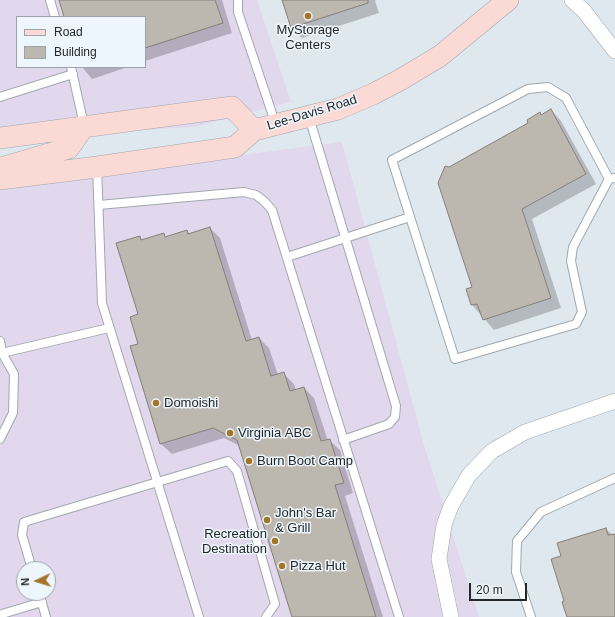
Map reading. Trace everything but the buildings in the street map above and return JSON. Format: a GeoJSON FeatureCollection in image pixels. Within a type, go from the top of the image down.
{"type":"FeatureCollection","features":[{"type":"Feature","properties":{"kind":"main road","name":"Lee-Davis Road"},"geometry":{"type":"LineString","coordinates":[[0,179],[98,167],[234,147],[254,130],[338,108],[400,80],[440,56],[508,0]]}},
{"type":"Feature","properties":{"kind":"main road","name":"Lee-Davis Road"},"geometry":{"type":"LineString","coordinates":[[0,138],[232,107],[254,130]]}},
{"type":"Feature","properties":{"kind":"main road"},"geometry":{"type":"LineString","coordinates":[[0,168],[69,148],[84,126]]}},
{"type":"Feature","properties":{"kind":"street"},"geometry":{"type":"LineString","coordinates":[[572,0],[584,12],[615,51]]}},
{"type":"Feature","properties":{"kind":"street"},"geometry":{"type":"LineString","coordinates":[[451,617],[440,559],[444,525],[451,506],[469,475],[492,451],[525,432],[615,401]]}},
{"type":"Feature","properties":{"kind":"lane"},"geometry":{"type":"LineString","coordinates":[[50,0],[55,16]]}},
{"type":"Feature","properties":{"kind":"lane"},"geometry":{"type":"LineString","coordinates":[[238,0],[238,12],[277,125]]}},
{"type":"Feature","properties":{"kind":"lane"},"geometry":{"type":"LineString","coordinates":[[0,97],[72,71],[84,126]]}},
{"type":"Feature","properties":{"kind":"lane"},"geometry":{"type":"LineString","coordinates":[[548,87],[566,98],[612,178],[573,247],[571,261],[582,312],[576,324],[455,359],[392,160],[528,88],[548,87]]}},
{"type":"Feature","properties":{"kind":"lane"},"geometry":{"type":"LineString","coordinates":[[308,117],[396,406],[395,417],[389,424],[343,440]]}},
{"type":"Feature","properties":{"kind":"lane"},"geometry":{"type":"LineString","coordinates":[[98,167],[102,303],[199,617]]}},
{"type":"Feature","properties":{"kind":"lane"},"geometry":{"type":"LineString","coordinates":[[99,205],[244,192],[256,196],[264,201],[272,210],[399,617]]}},
{"type":"Feature","properties":{"kind":"lane"},"geometry":{"type":"LineString","coordinates":[[287,257],[410,217]]}},
{"type":"Feature","properties":{"kind":"lane"},"geometry":{"type":"LineString","coordinates":[[1,353],[109,328]]}},
{"type":"Feature","properties":{"kind":"lane"},"geometry":{"type":"LineString","coordinates":[[0,341],[1,353],[14,374],[13,413],[0,439]]}},
{"type":"Feature","properties":{"kind":"lane"},"geometry":{"type":"LineString","coordinates":[[30,561],[22,535],[24,522],[228,461],[237,471],[275,604],[266,617]]}},
{"type":"Feature","properties":{"kind":"lane"},"geometry":{"type":"LineString","coordinates":[[531,617],[516,572],[517,541],[541,512],[615,478]]}},
{"type":"Feature","properties":{"kind":"lane"},"geometry":{"type":"LineString","coordinates":[[1,612],[42,602],[46,617]]}},
{"type":"Feature","properties":{"kind":"shaded area"},"geometry":{"type":"Polygon","coordinates":[[[0,0],[257,0],[291,102],[194,127],[0,139],[0,0]]]}},
{"type":"Feature","properties":{"kind":"shaded area"},"geometry":{"type":"Polygon","coordinates":[[[342,142],[424,445],[479,617],[0,617],[0,186],[342,142]]]}},
{"type":"Feature","properties":{"kind":"place","name":"MyStorage Centers"},"geometry":{"type":"Point","coordinates":[308,16]}},
{"type":"Feature","properties":{"kind":"place","name":"Domoishi"},"geometry":{"type":"Point","coordinates":[156,403]}},
{"type":"Feature","properties":{"kind":"place","name":"Virginia ABC"},"geometry":{"type":"Point","coordinates":[230,433]}},
{"type":"Feature","properties":{"kind":"place","name":"Burn Boot Camp"},"geometry":{"type":"Point","coordinates":[249,461]}},
{"type":"Feature","properties":{"kind":"place","name":"John's Bar & Grill"},"geometry":{"type":"Point","coordinates":[267,520]}},
{"type":"Feature","properties":{"kind":"place","name":"Recreation Destination"},"geometry":{"type":"Point","coordinates":[275,541]}},
{"type":"Feature","properties":{"kind":"place","name":"Pizza Hut"},"geometry":{"type":"Point","coordinates":[282,566]}}]}
